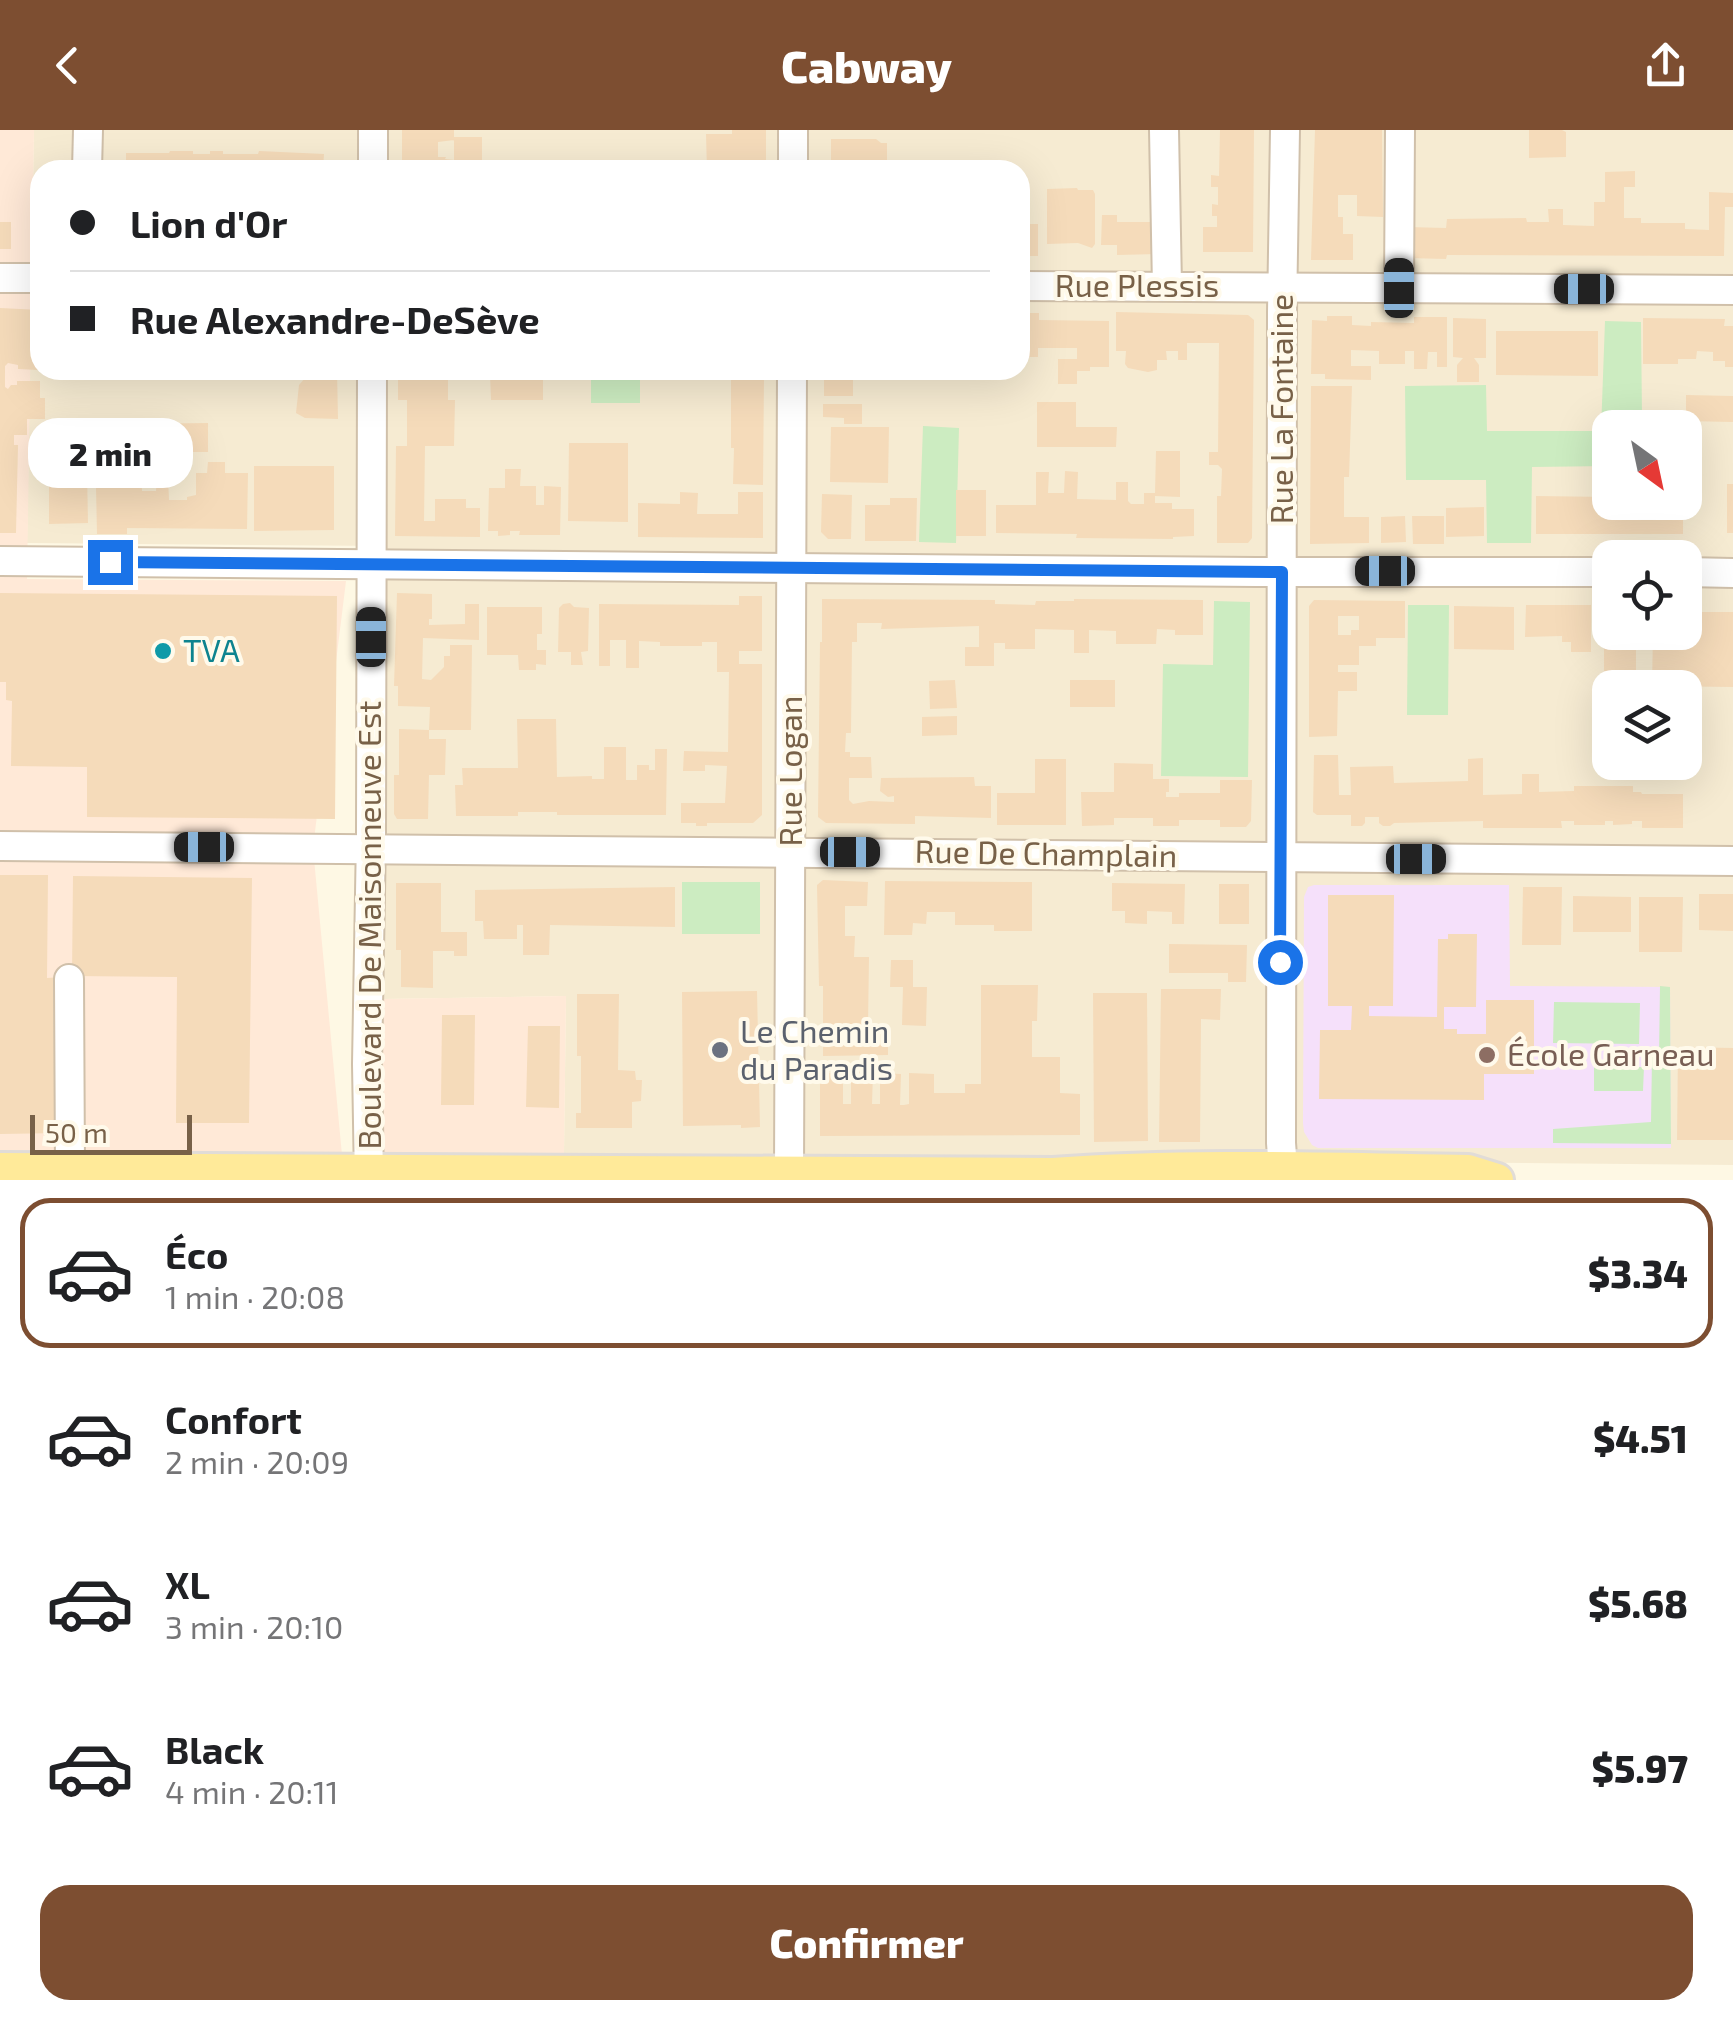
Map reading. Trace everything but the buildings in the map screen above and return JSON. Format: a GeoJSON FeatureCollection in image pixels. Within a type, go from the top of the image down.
{"type":"FeatureCollection","features":[{"type":"Feature","properties":{"kind":"main road"},"geometry":{"type":"LineString","coordinates":[[0,1169],[369,1176],[789,1173],[1060,1177],[1127,1169],[1284,1174],[1468,1171],[1497,1180]]}},
{"type":"Feature","properties":{"kind":"street"},"geometry":{"type":"LineString","coordinates":[[87,160],[88,130]]}},
{"type":"Feature","properties":{"kind":"street"},"geometry":{"type":"LineString","coordinates":[[373,130],[373,160]]}},
{"type":"Feature","properties":{"kind":"street"},"geometry":{"type":"LineString","coordinates":[[792,160],[793,130]]}},
{"type":"Feature","properties":{"kind":"street"},"geometry":{"type":"LineString","coordinates":[[1164,130],[1167,286]]}},
{"type":"Feature","properties":{"kind":"street","name":"Rue La Fontaine"},"geometry":{"type":"LineString","coordinates":[[1284,1174],[1280,1143],[1280,858],[1285,130]]}},
{"type":"Feature","properties":{"kind":"street"},"geometry":{"type":"LineString","coordinates":[[1399,288],[1400,130]]}},
{"type":"Feature","properties":{"kind":"street"},"geometry":{"type":"LineString","coordinates":[[0,278],[30,278]]}},
{"type":"Feature","properties":{"kind":"street","name":"Rue Plessis"},"geometry":{"type":"LineString","coordinates":[[1030,286],[1733,290]]}},
{"type":"Feature","properties":{"kind":"street","name":"Boulevard De Maisonneuve Est"},"geometry":{"type":"LineString","coordinates":[[369,1176],[372,380]]}},
{"type":"Feature","properties":{"kind":"street","name":"Rue Logan"},"geometry":{"type":"LineString","coordinates":[[789,1173],[792,380]]}},
{"type":"Feature","properties":{"kind":"street"},"geometry":{"type":"LineString","coordinates":[[0,561],[1592,572]]}},
{"type":"Feature","properties":{"kind":"street"},"geometry":{"type":"LineString","coordinates":[[1702,572],[1733,573]]}},
{"type":"Feature","properties":{"kind":"street","name":"Rue De Champlain"},"geometry":{"type":"LineString","coordinates":[[0,846],[1733,860]]}},
{"type":"Feature","properties":{"kind":"street"},"geometry":{"type":"LineString","coordinates":[[70,979],[70,1169]]}},
{"type":"Feature","properties":{"kind":"shaded area"},"geometry":{"type":"Polygon","coordinates":[[[0,130],[34,130],[34,160],[30,160],[27,579],[346,581],[313,848],[342,1155],[0,1180],[0,130]]]}},
{"type":"Feature","properties":{"kind":"shaded area"},"geometry":{"type":"Polygon","coordinates":[[[34,130],[1733,130],[1733,1165],[564,1154],[566,996],[382,999],[385,546],[27,543],[30,366],[30,380],[1030,380],[1030,160],[33,160],[34,130]]]}},
{"type":"Feature","properties":{"kind":"shaded area","name":"École Garneau"},"geometry":{"type":"Polygon","coordinates":[[[1509,885],[1510,986],[1670,987],[1671,1148],[1312,1145],[1303,1123],[1304,897],[1308,887],[1509,885]]]}},
{"type":"Feature","properties":{"kind":"shaded area"},"geometry":{"type":"Polygon","coordinates":[[[566,996],[564,1154],[380,1155],[382,999],[566,996]]]}},
{"type":"Feature","properties":{"kind":"green space"},"geometry":{"type":"Polygon","coordinates":[[[1605,321],[1641,322],[1642,410],[1602,410],[1605,321]]]}},
{"type":"Feature","properties":{"kind":"green space"},"geometry":{"type":"Polygon","coordinates":[[[591,380],[640,380],[640,403],[591,403],[591,380]]]}},
{"type":"Feature","properties":{"kind":"green space"},"geometry":{"type":"Polygon","coordinates":[[[1486,385],[1487,431],[1592,431],[1592,466],[1532,467],[1531,543],[1487,543],[1486,480],[1406,480],[1405,386],[1486,385]]]}},
{"type":"Feature","properties":{"kind":"green space"},"geometry":{"type":"Polygon","coordinates":[[[923,426],[959,428],[956,543],[919,542],[923,426]]]}},
{"type":"Feature","properties":{"kind":"green space"},"geometry":{"type":"Polygon","coordinates":[[[1214,601],[1250,602],[1248,777],[1161,776],[1163,664],[1213,665],[1214,601]]]}},
{"type":"Feature","properties":{"kind":"green space"},"geometry":{"type":"Polygon","coordinates":[[[1408,605],[1449,605],[1448,715],[1407,715],[1408,605]]]}},
{"type":"Feature","properties":{"kind":"green space"},"geometry":{"type":"Polygon","coordinates":[[[682,882],[760,882],[760,934],[682,934],[682,882]]]}},
{"type":"Feature","properties":{"kind":"green space"},"geometry":{"type":"Polygon","coordinates":[[[1660,986],[1670,987],[1671,1144],[1553,1143],[1553,1129],[1651,1122],[1652,1057],[1659,1057],[1660,986]]]}},
{"type":"Feature","properties":{"kind":"green space"},"geometry":{"type":"Polygon","coordinates":[[[1554,1002],[1640,1003],[1639,1044],[1553,1043],[1554,1002]]]}},
{"type":"Feature","properties":{"kind":"green space"},"geometry":{"type":"Polygon","coordinates":[[[1594,1067],[1644,1067],[1643,1091],[1594,1091],[1594,1067]]]}},
{"type":"Feature","properties":{"kind":"place","name":"TVA"},"geometry":{"type":"Point","coordinates":[163,651]}},
{"type":"Feature","properties":{"kind":"place","name":"Le Chemin du Paradis"},"geometry":{"type":"Point","coordinates":[720,1050]}},
{"type":"Feature","properties":{"kind":"place","name":"École Garneau"},"geometry":{"type":"Point","coordinates":[1487,1055]}},
{"type":"Feature","properties":{"kind":"route"},"geometry":{"type":"LineString","coordinates":[[110,562],[1282,572],[1280,962]]}}]}
